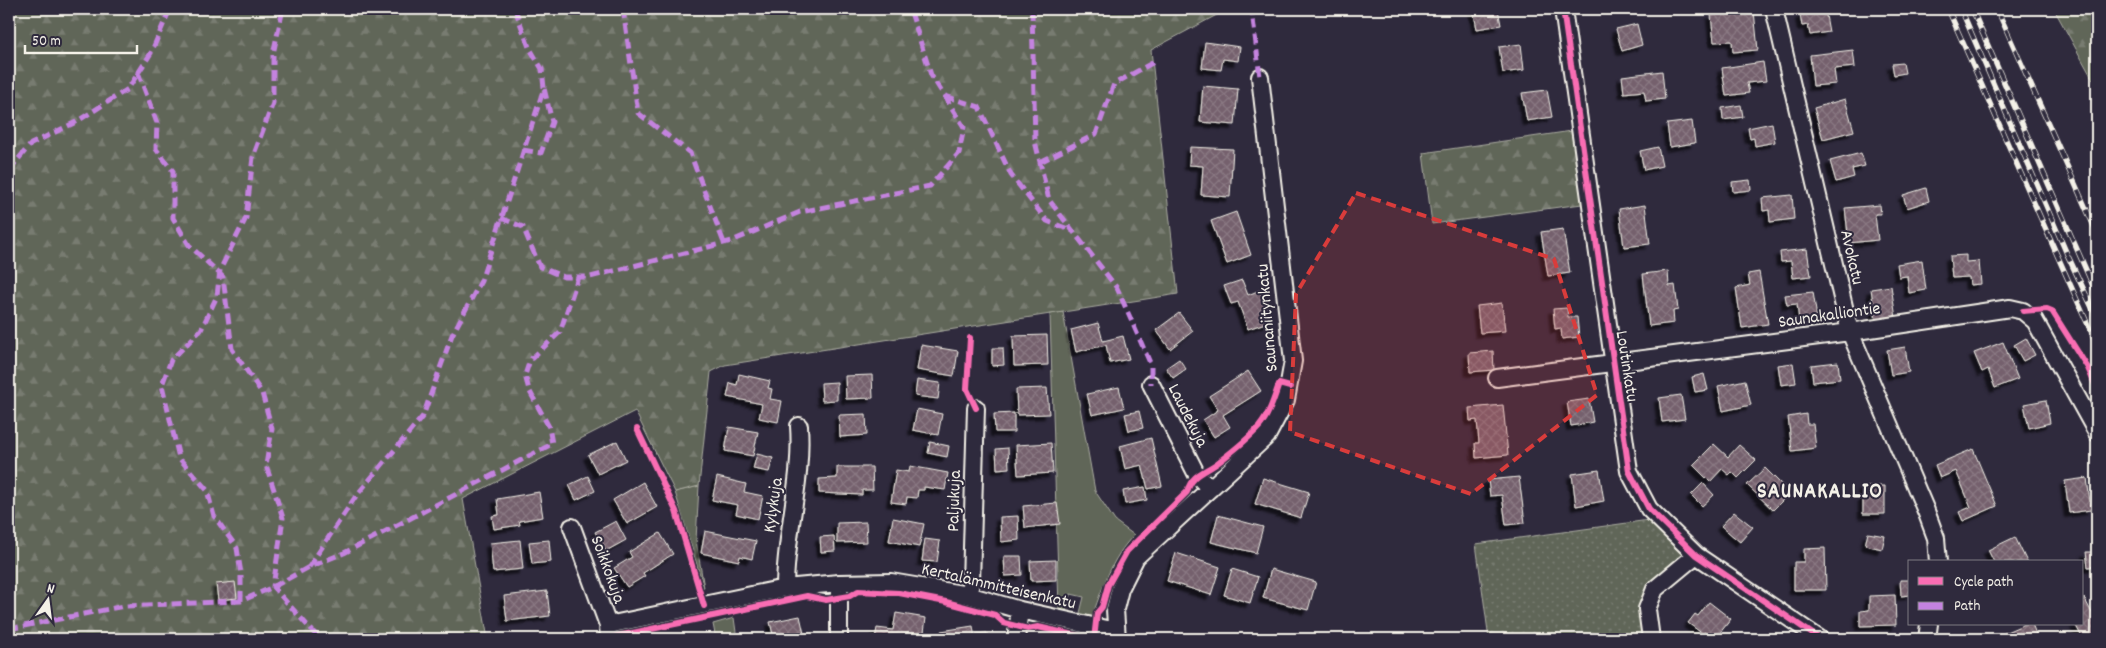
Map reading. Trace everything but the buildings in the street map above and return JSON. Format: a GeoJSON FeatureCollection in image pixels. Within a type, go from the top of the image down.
{"type":"FeatureCollection","features":[{"type":"Feature","properties":{"kind":"street","name":"Loutinkatu"},"geometry":{"type":"LineString","coordinates":[[1563,9],[1629,472],[1650,509],[1696,555],[1820,639]]}},
{"type":"Feature","properties":{"kind":"street","name":"Avokatu"},"geometry":{"type":"LineString","coordinates":[[1774,9],[1850,332],[1930,520],[1936,538],[1938,560]]}},
{"type":"Feature","properties":{"kind":"street","name":"Saunaniitynkatu"},"geometry":{"type":"LineString","coordinates":[[1116,635],[1115,609],[1120,589],[1136,557],[1267,436],[1286,400],[1290,387],[1293,361],[1260,77]]}},
{"type":"Feature","properties":{"kind":"street","name":"Saunakalliontie"},"geometry":{"type":"LineString","coordinates":[[1497,378],[1850,332],[2010,308],[2023,311],[2035,321],[2097,433]]}},
{"type":"Feature","properties":{"kind":"street","name":"Laudekuja"},"geometry":{"type":"LineString","coordinates":[[1151,384],[1197,474],[1210,489]]}},
{"type":"Feature","properties":{"kind":"street","name":"Paljukuja"},"geometry":{"type":"LineString","coordinates":[[968,594],[971,583],[976,408]]}},
{"type":"Feature","properties":{"kind":"street","name":"Kylykuja"},"geometry":{"type":"LineString","coordinates":[[785,588],[785,561],[800,446],[799,426]]}},
{"type":"Feature","properties":{"kind":"street","name":"Soikkokuja"},"geometry":{"type":"LineString","coordinates":[[572,527],[608,632]]}},
{"type":"Feature","properties":{"kind":"street"},"geometry":{"type":"LineString","coordinates":[[1651,639],[1647,609],[1655,589],[1696,555]]}},
{"type":"Feature","properties":{"kind":"street","name":"Kertalämmitteisenkatu"},"geometry":{"type":"LineString","coordinates":[[608,632],[785,588],[839,583],[892,582],[968,594],[1020,610],[1116,635]]}},
{"type":"Feature","properties":{"kind":"street"},"geometry":{"type":"LineString","coordinates":[[839,583],[839,639]]}},
{"type":"Feature","properties":{"kind":"street"},"geometry":{"type":"LineString","coordinates":[[1016,639],[1020,610]]}},
{"type":"Feature","properties":{"kind":"street"},"geometry":{"type":"LineString","coordinates":[[1928,639],[1929,626]]}},
{"type":"Feature","properties":{"kind":"highlighted area"},"geometry":{"type":"Polygon","coordinates":[[[1356,193],[1554,259],[1597,395],[1471,494],[1290,432],[1296,294],[1356,193]]]}},
{"type":"Feature","properties":{"kind":"green space"},"geometry":{"type":"Polygon","coordinates":[[[9,9],[1228,9],[1151,50],[1178,294],[725,365],[711,372],[699,486],[675,492],[635,411],[463,499],[488,639],[9,639],[9,9]]]}},
{"type":"Feature","properties":{"kind":"green space"},"geometry":{"type":"Polygon","coordinates":[[[2054,9],[2097,9],[2097,87],[2054,9]]]}},
{"type":"Feature","properties":{"kind":"green space"},"geometry":{"type":"Polygon","coordinates":[[[1572,131],[1582,204],[1432,224],[1423,153],[1572,131]]]}},
{"type":"Feature","properties":{"kind":"green space"},"geometry":{"type":"Polygon","coordinates":[[[1063,312],[1095,491],[1115,521],[1134,535],[1113,564],[1091,619],[1079,617],[1084,597],[1071,594],[1066,611],[1059,609],[1050,314],[1063,312]]]}},
{"type":"Feature","properties":{"kind":"green space"},"geometry":{"type":"Polygon","coordinates":[[[699,486],[696,540],[704,588],[675,492],[699,486]]]}},
{"type":"Feature","properties":{"kind":"green space"},"geometry":{"type":"Polygon","coordinates":[[[1649,520],[1686,555],[1649,584],[1642,597],[1646,639],[1489,639],[1476,544],[1649,520]]]}},
{"type":"Feature","properties":{"kind":"green space"},"geometry":{"type":"Polygon","coordinates":[[[734,618],[737,639],[716,639],[713,624],[734,618]]]}},
{"type":"Feature","properties":{"kind":"railway"},"geometry":{"type":"LineString","coordinates":[[1948,9],[2097,345]]}},
{"type":"Feature","properties":{"kind":"railway"},"geometry":{"type":"LineString","coordinates":[[1961,9],[2067,254],[2097,318]]}},
{"type":"Feature","properties":{"kind":"railway"},"geometry":{"type":"LineString","coordinates":[[1972,9],[2097,295]]}},
{"type":"Feature","properties":{"kind":"railway"},"geometry":{"type":"LineString","coordinates":[[1997,9],[2097,233]]}},
{"type":"Feature","properties":{"kind":"marked path"},"geometry":{"type":"LineString","coordinates":[[9,170],[31,144],[76,122],[128,89],[151,53],[170,9]]}},
{"type":"Feature","properties":{"kind":"marked path"},"geometry":{"type":"LineString","coordinates":[[241,601],[241,574],[237,548],[214,516],[207,490],[179,458],[162,385],[171,360],[201,330],[217,296],[220,270],[246,218],[253,157],[273,103],[273,54],[283,9]]}},
{"type":"Feature","properties":{"kind":"marked path"},"geometry":{"type":"LineString","coordinates":[[309,567],[356,496],[423,416],[452,335],[481,281],[544,88],[542,69],[529,47],[515,9]]}},
{"type":"Feature","properties":{"kind":"marked path"},"geometry":{"type":"LineString","coordinates":[[623,9],[638,113],[690,153],[724,243]]}},
{"type":"Feature","properties":{"kind":"marked path"},"geometry":{"type":"LineString","coordinates":[[501,218],[523,227],[540,267],[564,277],[590,277],[732,241],[800,212],[930,186],[959,153],[964,127],[931,75],[910,9]]}},
{"type":"Feature","properties":{"kind":"marked path"},"geometry":{"type":"LineString","coordinates":[[1032,9],[1035,141],[1049,200],[1117,288],[1151,365],[1151,384]]}},
{"type":"Feature","properties":{"kind":"marked path"},"geometry":{"type":"LineString","coordinates":[[1257,9],[1252,11],[1260,77]]}},
{"type":"Feature","properties":{"kind":"marked path"},"geometry":{"type":"LineString","coordinates":[[1040,162],[1096,134],[1114,84],[1154,62]]}},
{"type":"Feature","properties":{"kind":"marked path"},"geometry":{"type":"LineString","coordinates":[[138,72],[157,123],[156,149],[173,171],[173,218],[189,245],[223,277],[232,349],[262,393],[272,429],[266,465],[283,518],[273,587],[316,635],[329,639]]}},
{"type":"Feature","properties":{"kind":"marked path"},"geometry":{"type":"LineString","coordinates":[[523,150],[541,153],[552,122],[544,88]]}},
{"type":"Feature","properties":{"kind":"marked path"},"geometry":{"type":"LineString","coordinates":[[945,96],[979,107],[1011,175],[1047,221],[1073,231]]}},
{"type":"Feature","properties":{"kind":"marked path"},"geometry":{"type":"LineString","coordinates":[[9,629],[124,606],[241,601],[273,587],[309,567],[344,553],[552,444],[549,427],[529,390],[525,375],[530,360],[560,332],[578,277]]}},
{"type":"Feature","properties":{"kind":"cycle path"},"geometry":{"type":"LineString","coordinates":[[1563,9],[1629,471],[1649,509],[1696,555],[1820,639]]}},
{"type":"Feature","properties":{"kind":"cycle path"},"geometry":{"type":"LineString","coordinates":[[2023,311],[2047,309],[2052,311],[2088,368],[2097,389]]}},
{"type":"Feature","properties":{"kind":"cycle path"},"geometry":{"type":"LineString","coordinates":[[970,338],[967,389],[976,408]]}},
{"type":"Feature","properties":{"kind":"cycle path"},"geometry":{"type":"LineString","coordinates":[[1094,639],[1097,613],[1102,607],[1108,585],[1127,551],[1187,492],[1196,477],[1215,465],[1259,427],[1268,412],[1279,384],[1290,387]]}},
{"type":"Feature","properties":{"kind":"cycle path"},"geometry":{"type":"LineString","coordinates":[[637,429],[676,511],[704,606]]}},
{"type":"Feature","properties":{"kind":"cycle path"},"geometry":{"type":"LineString","coordinates":[[609,638],[807,596],[826,600],[850,596],[858,591],[899,593],[946,602],[995,615],[1004,623],[1028,629],[1038,627],[1091,639]]}},
{"type":"Feature","properties":{"kind":"district","name":"SAUNAKALLIO"},"geometry":{"type":"Point","coordinates":[1820,489]}}]}
